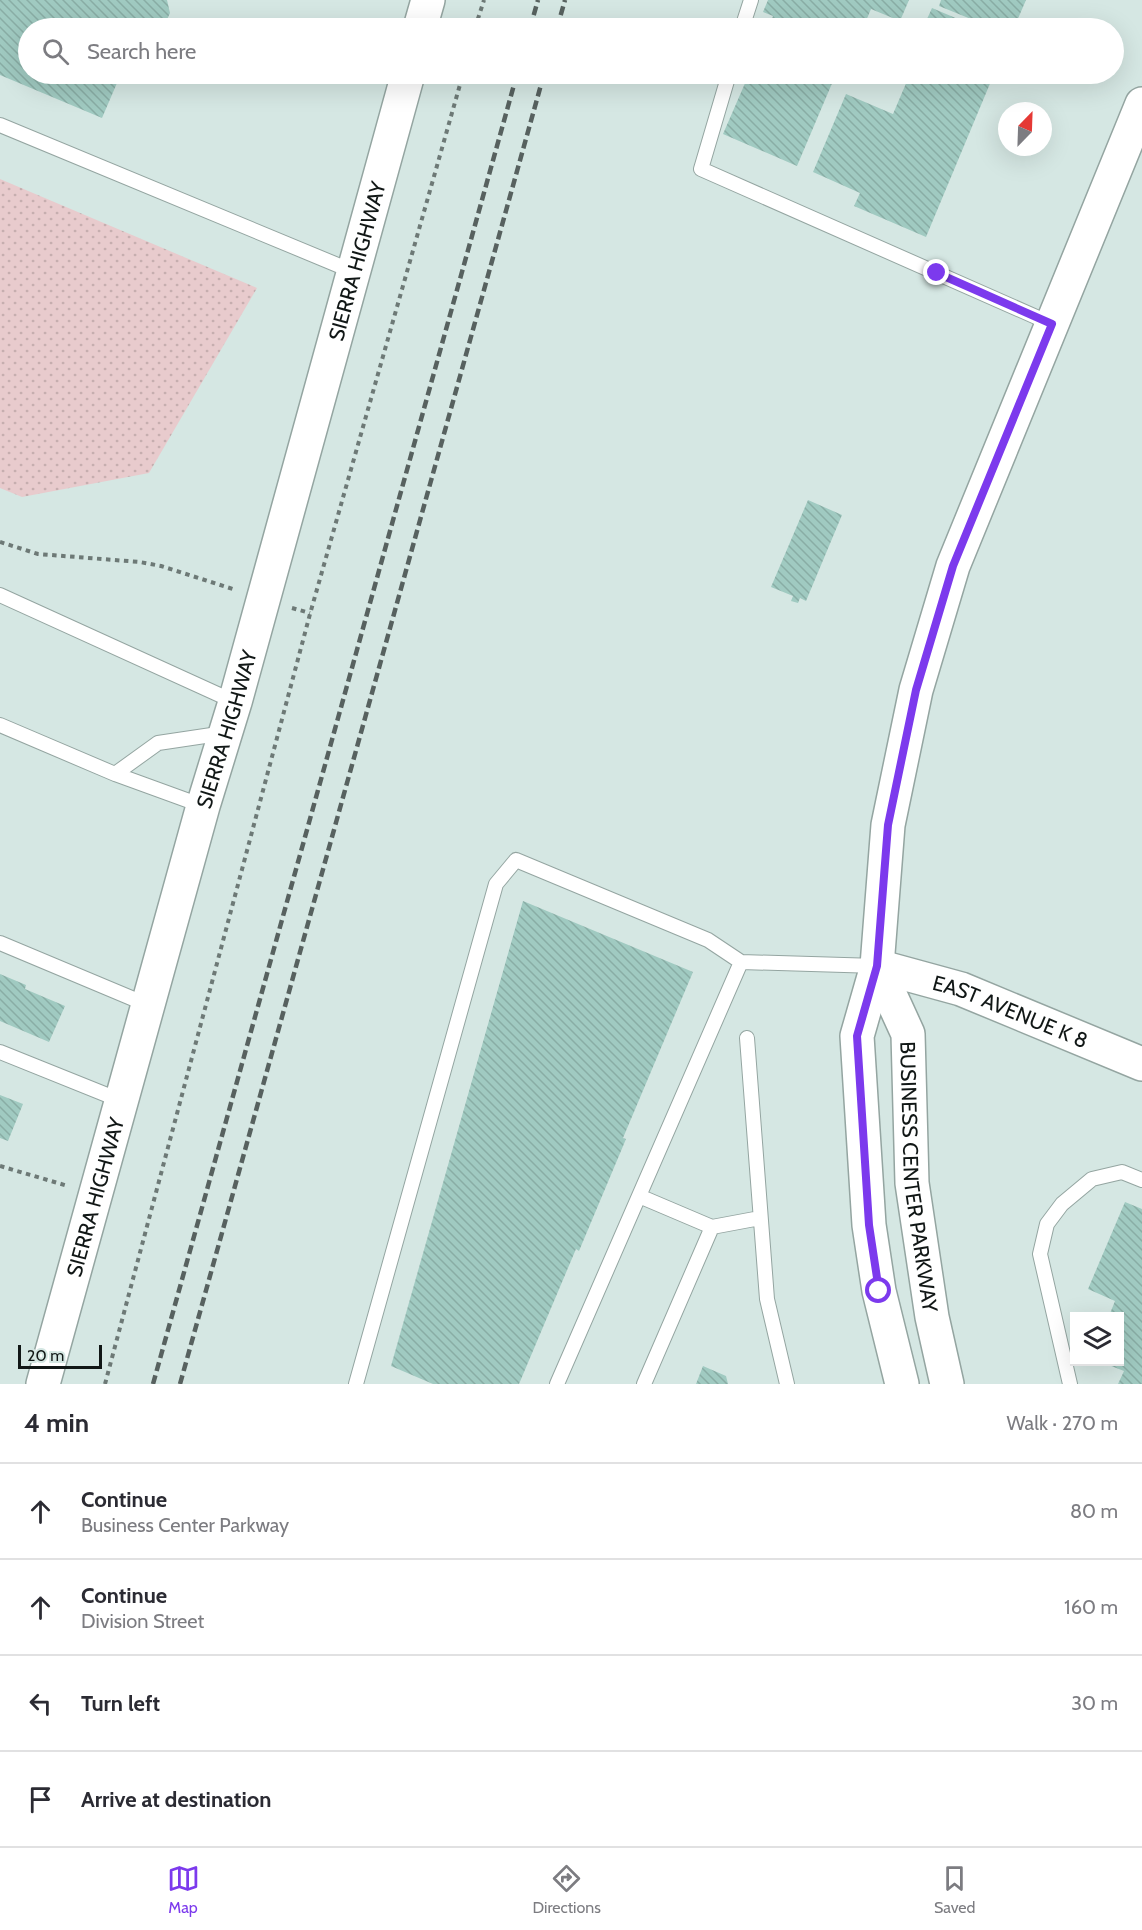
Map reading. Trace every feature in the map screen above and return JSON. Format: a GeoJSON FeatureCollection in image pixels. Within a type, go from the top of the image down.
{"type":"FeatureCollection","features":[{"type":"Feature","properties":{"kind":"main road"},"geometry":{"type":"LineString","coordinates":[[423,18],[428,0]]}},
{"type":"Feature","properties":{"kind":"main road","name":"SIERRA HIGHWAY"},"geometry":{"type":"LineString","coordinates":[[43,1384],[203,806],[235,702],[405,84]]}},
{"type":"Feature","properties":{"kind":"main road"},"geometry":{"type":"LineString","coordinates":[[902,1384],[879,1291],[869,1225],[857,1036],[877,966],[888,825],[916,690],[953,566],[1142,104]]}},
{"type":"Feature","properties":{"kind":"main road","name":"EAST AVENUE K 8"},"geometry":{"type":"LineString","coordinates":[[877,966],[961,989],[1142,1064]]}},
{"type":"Feature","properties":{"kind":"main road","name":"BUSINESS CENTER PARKWAY"},"geometry":{"type":"LineString","coordinates":[[877,966],[908,1034],[912,1183],[932,1317],[947,1384]]}},
{"type":"Feature","properties":{"kind":"lane"},"geometry":{"type":"LineString","coordinates":[[745,18],[751,0]]}},
{"type":"Feature","properties":{"kind":"lane"},"geometry":{"type":"LineString","coordinates":[[726,84],[701,169],[1052,324]]}},
{"type":"Feature","properties":{"kind":"lane"},"geometry":{"type":"LineString","coordinates":[[0,125],[352,271]]}},
{"type":"Feature","properties":{"kind":"lane"},"geometry":{"type":"LineString","coordinates":[[0,595],[235,702]]}},
{"type":"Feature","properties":{"kind":"lane"},"geometry":{"type":"LineString","coordinates":[[0,725],[115,774],[203,806]]}},
{"type":"Feature","properties":{"kind":"lane"},"geometry":{"type":"LineString","coordinates":[[115,774],[158,743],[225,733]]}},
{"type":"Feature","properties":{"kind":"lane"},"geometry":{"type":"LineString","coordinates":[[356,1384],[496,884],[516,860],[708,940],[741,962],[877,966]]}},
{"type":"Feature","properties":{"kind":"lane"},"geometry":{"type":"LineString","coordinates":[[0,943],[148,1005]]}},
{"type":"Feature","properties":{"kind":"lane"},"geometry":{"type":"LineString","coordinates":[[557,1384],[741,962]]}},
{"type":"Feature","properties":{"kind":"lane"},"geometry":{"type":"LineString","coordinates":[[747,1038],[767,1299],[787,1384]]}},
{"type":"Feature","properties":{"kind":"lane"},"geometry":{"type":"LineString","coordinates":[[0,1052],[122,1101]]}},
{"type":"Feature","properties":{"kind":"lane"},"geometry":{"type":"LineString","coordinates":[[1070,1384],[1040,1254],[1047,1224],[1062,1204],[1092,1179],[1122,1172],[1142,1180]]}},
{"type":"Feature","properties":{"kind":"lane"},"geometry":{"type":"LineString","coordinates":[[639,1196],[712,1227],[760,1218]]}},
{"type":"Feature","properties":{"kind":"lane"},"geometry":{"type":"LineString","coordinates":[[644,1384],[712,1227]]}},
{"type":"Feature","properties":{"kind":"path"},"geometry":{"type":"LineString","coordinates":[[478,18],[483,0]]}},
{"type":"Feature","properties":{"kind":"path"},"geometry":{"type":"LineString","coordinates":[[105,1384],[310,614],[460,84]]}},
{"type":"Feature","properties":{"kind":"path"},"geometry":{"type":"LineString","coordinates":[[0,542],[38,554],[140,562],[161,566],[223,586]]}},
{"type":"Feature","properties":{"kind":"path"},"geometry":{"type":"LineString","coordinates":[[0,1166],[96,1194]]}},
{"type":"Feature","properties":{"kind":"shaded area"},"geometry":{"type":"Polygon","coordinates":[[[0,179],[257,288],[149,473],[22,497],[0,488],[0,179]]]}},
{"type":"Feature","properties":{"kind":"building"},"geometry":{"type":"Polygon","coordinates":[[[0,0],[167,0],[170,13],[168,18],[18,18],[18,83],[0,75],[0,0]]]}},
{"type":"Feature","properties":{"kind":"building"},"geometry":{"type":"Polygon","coordinates":[[[768,0],[909,0],[901,18],[893,18],[871,9],[867,18],[772,18],[773,16],[763,12],[768,0]]]}},
{"type":"Feature","properties":{"kind":"building"},"geometry":{"type":"Polygon","coordinates":[[[941,0],[1026,0],[1018,18],[968,18],[939,6],[941,0]]]}},
{"type":"Feature","properties":{"kind":"building"},"geometry":{"type":"Polygon","coordinates":[[[932,8],[956,18],[928,18],[932,8]]]}},
{"type":"Feature","properties":{"kind":"building"},"geometry":{"type":"Polygon","coordinates":[[[21,84],[117,84],[102,118],[21,84]]]}},
{"type":"Feature","properties":{"kind":"building"},"geometry":{"type":"Polygon","coordinates":[[[745,84],[832,84],[797,166],[723,134],[745,84]]]}},
{"type":"Feature","properties":{"kind":"building"},"geometry":{"type":"Polygon","coordinates":[[[906,84],[990,84],[926,237],[854,206],[860,193],[813,172],[846,94],[893,114],[906,84]]]}},
{"type":"Feature","properties":{"kind":"building"},"geometry":{"type":"Polygon","coordinates":[[[808,500],[842,515],[806,601],[800,598],[798,603],[791,601],[793,596],[771,587],[808,500]]]}},
{"type":"Feature","properties":{"kind":"building"},"geometry":{"type":"Polygon","coordinates":[[[523,901],[693,972],[623,1138],[626,1139],[579,1251],[576,1249],[519,1384],[433,1384],[391,1366],[523,901]]]}},
{"type":"Feature","properties":{"kind":"building"},"geometry":{"type":"Polygon","coordinates":[[[0,974],[26,985],[25,989],[65,1006],[49,1042],[0,1021],[0,974]]]}},
{"type":"Feature","properties":{"kind":"building"},"geometry":{"type":"Polygon","coordinates":[[[0,1095],[23,1104],[8,1141],[0,1138],[0,1095]]]}},
{"type":"Feature","properties":{"kind":"building"},"geometry":{"type":"Polygon","coordinates":[[[1125,1202],[1142,1209],[1142,1384],[1118,1384],[1124,1371],[1111,1366],[1124,1366],[1124,1312],[1111,1312],[1115,1301],[1088,1289],[1125,1202]]]}},
{"type":"Feature","properties":{"kind":"building"},"geometry":{"type":"Polygon","coordinates":[[[703,1366],[726,1376],[728,1384],[696,1384],[703,1366]]]}},
{"type":"Feature","properties":{"kind":"railway"},"geometry":{"type":"LineString","coordinates":[[533,18],[538,0]]}},
{"type":"Feature","properties":{"kind":"railway"},"geometry":{"type":"LineString","coordinates":[[560,18],[565,0]]}},
{"type":"Feature","properties":{"kind":"railway"},"geometry":{"type":"LineString","coordinates":[[153,1384],[514,84]]}},
{"type":"Feature","properties":{"kind":"railway"},"geometry":{"type":"LineString","coordinates":[[180,1384],[541,84]]}},
{"type":"Feature","properties":{"kind":"route"},"geometry":{"type":"LineString","coordinates":[[879,1291],[869,1225],[857,1036],[877,966],[888,825],[916,690],[953,566],[1052,324],[937,273]]}}]}
